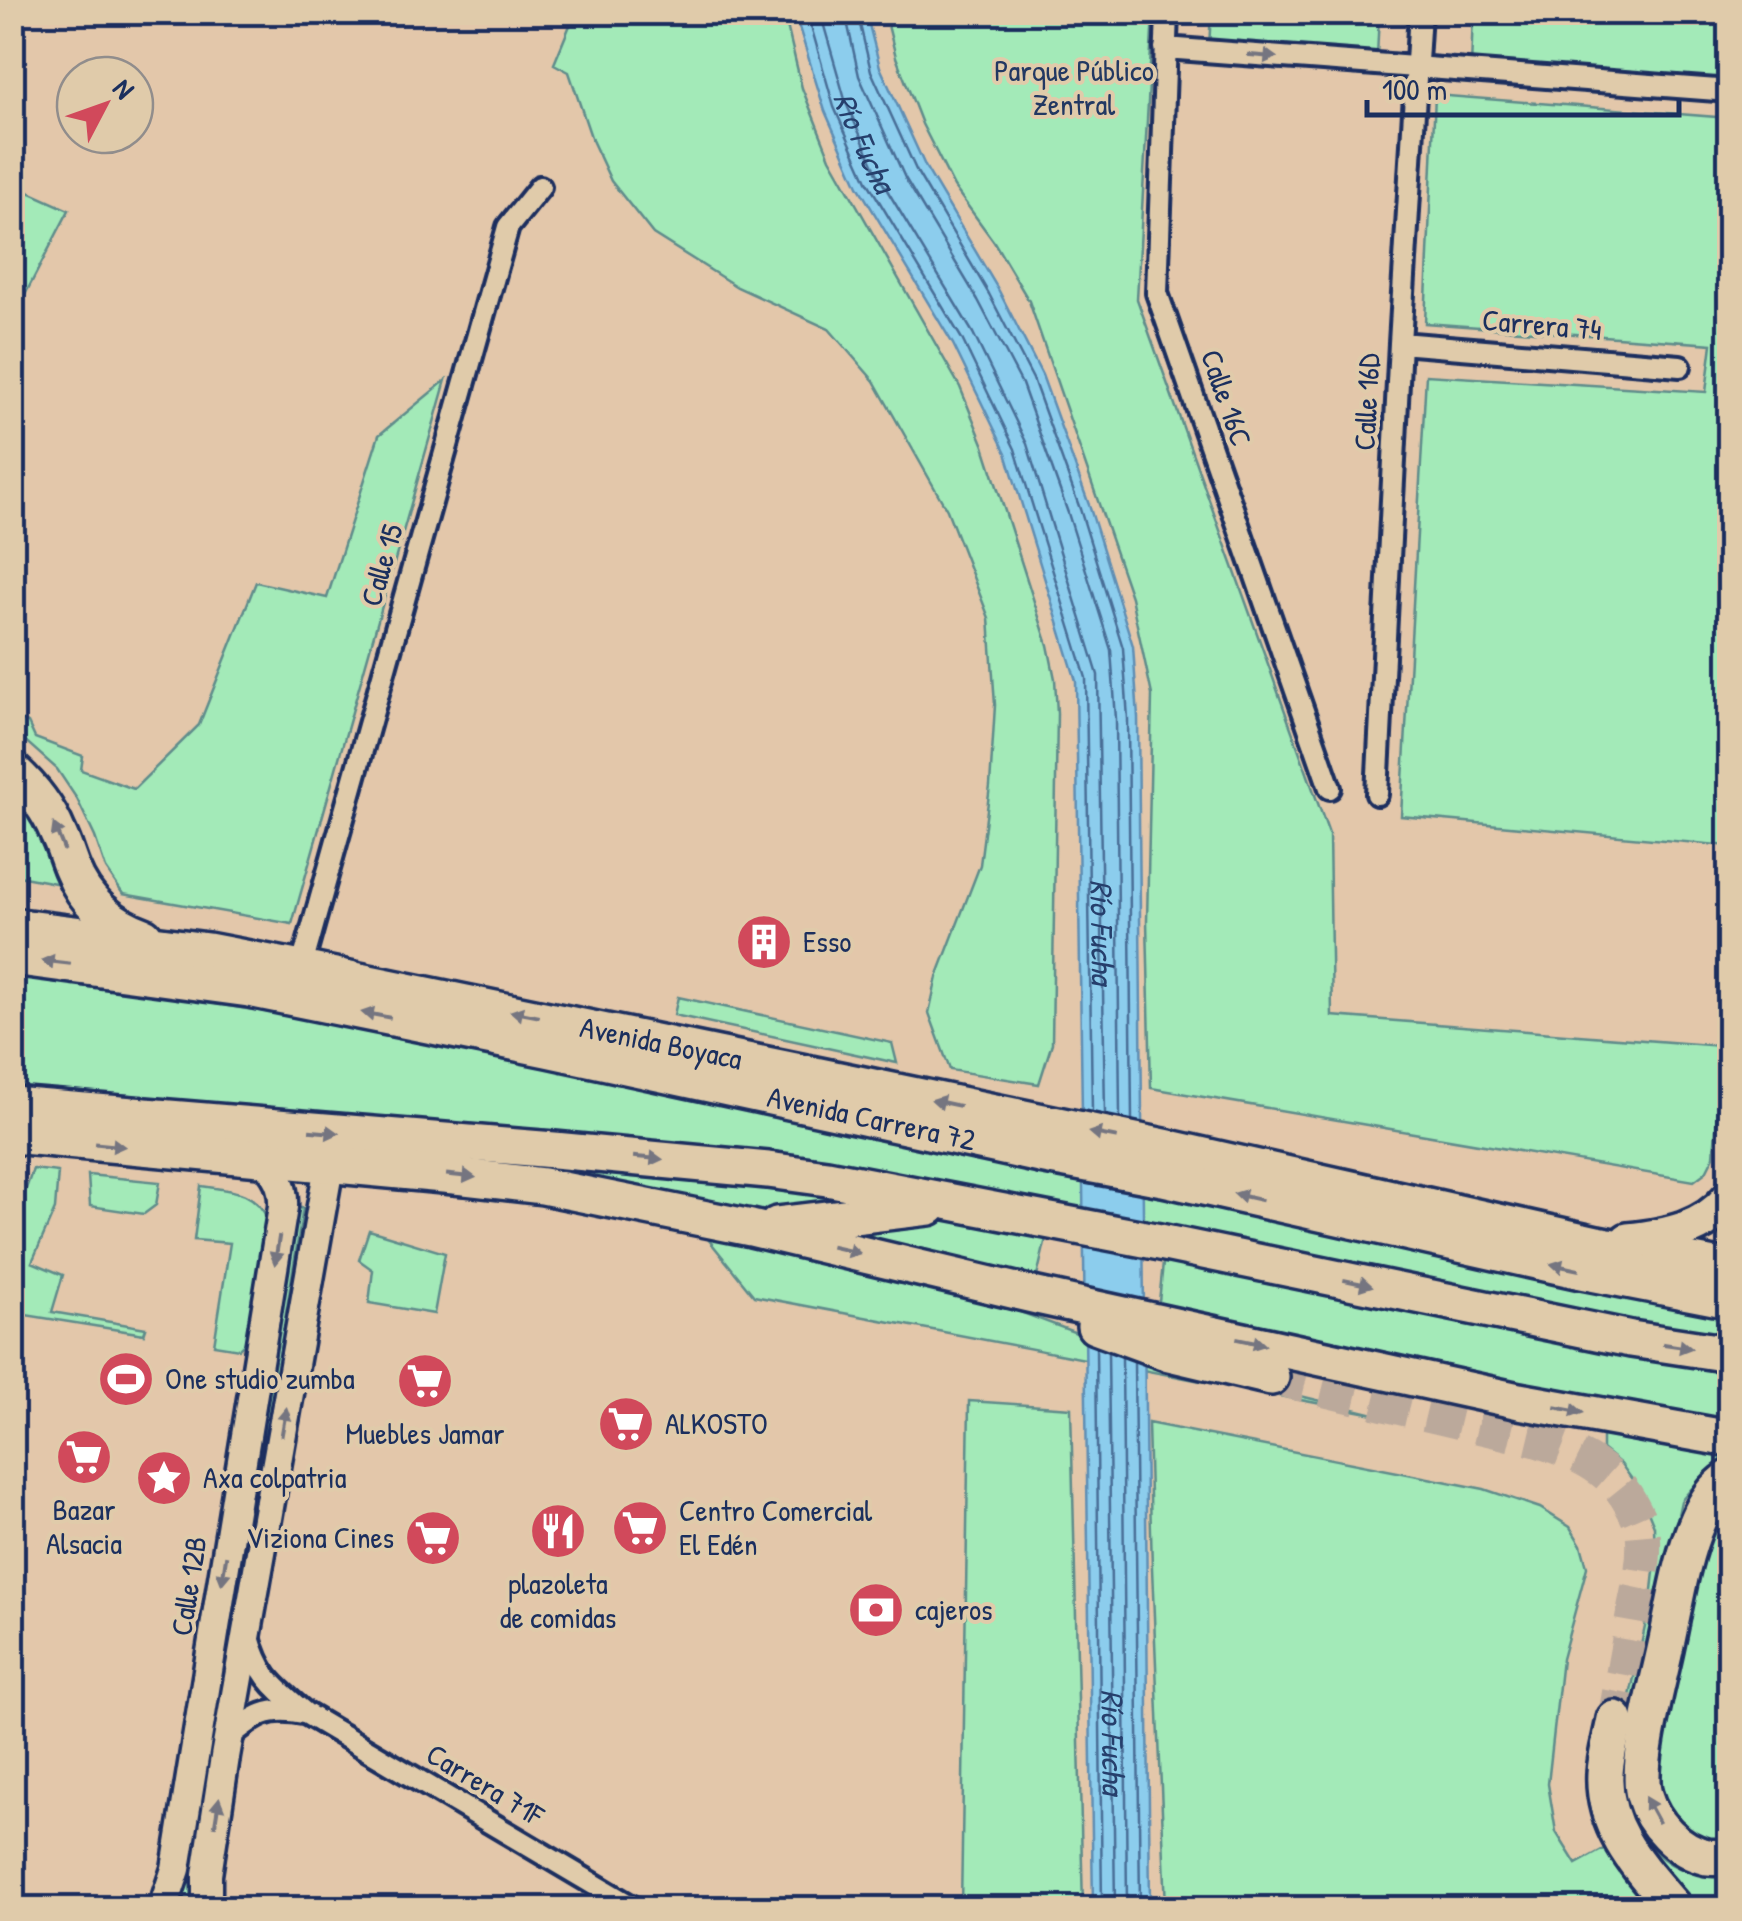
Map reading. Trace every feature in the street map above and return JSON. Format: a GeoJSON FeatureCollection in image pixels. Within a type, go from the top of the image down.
{"type":"FeatureCollection","features":[{"type":"Feature","properties":{"kind":"highway"},"geometry":{"type":"LineString","coordinates":[[12,770],[46,808],[78,884],[96,908],[132,931],[207,967]]}},
{"type":"Feature","properties":{"kind":"highway","name":"Avenida Carrera 72"},"geometry":{"type":"LineString","coordinates":[[12,926],[116,940],[472,1034],[816,1106],[1041,1139],[1730,1269]]}},
{"type":"Feature","properties":{"kind":"highway","name":"Avenida Carrera 72"},"geometry":{"type":"LineString","coordinates":[[12,957],[301,969],[400,989]]}},
{"type":"Feature","properties":{"kind":"highway"},"geometry":{"type":"LineString","coordinates":[[400,989],[472,1034]]}},
{"type":"Feature","properties":{"kind":"highway","name":"Avenida Boyaca"},"geometry":{"type":"LineString","coordinates":[[400,989],[874,1088],[1041,1139]]}},
{"type":"Feature","properties":{"kind":"highway"},"geometry":{"type":"LineString","coordinates":[[816,1106],[874,1088]]}},
{"type":"Feature","properties":{"kind":"highway"},"geometry":{"type":"LineString","coordinates":[[12,1105],[749,1168],[827,1178],[1631,1338],[1730,1354]]}},
{"type":"Feature","properties":{"kind":"highway"},"geometry":{"type":"LineString","coordinates":[[12,1136],[543,1186],[751,1228],[978,1281],[1155,1334],[1271,1377]]}},
{"type":"Feature","properties":{"kind":"highway","name":"Avenida Carrera 72"},"geometry":{"type":"LineString","coordinates":[[1164,1162],[1581,1271],[1730,1300]]}},
{"type":"Feature","properties":{"kind":"highway"},"geometry":{"type":"LineString","coordinates":[[1597,1244],[1684,1231],[1722,1208],[1730,1198]]}},
{"type":"Feature","properties":{"kind":"highway"},"geometry":{"type":"LineString","coordinates":[[751,1228],[958,1203]]}},
{"type":"Feature","properties":{"kind":"highway"},"geometry":{"type":"LineString","coordinates":[[1155,1334],[1730,1439]]}},
{"type":"Feature","properties":{"kind":"highway"},"geometry":{"type":"LineString","coordinates":[[1730,1478],[1707,1500],[1688,1549],[1642,1770],[1643,1793],[1653,1818],[1675,1841],[1708,1857],[1730,1858]]}},
{"type":"Feature","properties":{"kind":"highway"},"geometry":{"type":"LineString","coordinates":[[1615,1719],[1605,1771],[1606,1802],[1613,1826],[1623,1845],[1674,1908]]}},
{"type":"Feature","properties":{"kind":"street","name":"Calle 16C"},"geometry":{"type":"LineString","coordinates":[[1167,12],[1157,293],[1330,788]]}},
{"type":"Feature","properties":{"kind":"street","name":"Calle 16D"},"geometry":{"type":"LineString","coordinates":[[1377,794],[1420,12]]}},
{"type":"Feature","properties":{"kind":"street"},"geometry":{"type":"LineString","coordinates":[[1165,48],[1730,91]]}},
{"type":"Feature","properties":{"kind":"street","name":"Calle 15"},"geometry":{"type":"LineString","coordinates":[[301,969],[508,227],[540,186]]}},
{"type":"Feature","properties":{"kind":"street","name":"Carrera 74"},"geometry":{"type":"LineString","coordinates":[[1400,343],[1680,366]]}},
{"type":"Feature","properties":{"kind":"street","name":"Calle 12B"},"geometry":{"type":"LineString","coordinates":[[164,1908],[176,1868],[284,1206],[283,1187],[263,1159]]}},
{"type":"Feature","properties":{"kind":"street"},"geometry":{"type":"LineString","coordinates":[[207,1908],[207,1874],[229,1737],[328,1166]]}},
{"type":"Feature","properties":{"kind":"street","name":"Carrera 71F"},"geometry":{"type":"LineString","coordinates":[[248,1632],[261,1672],[305,1713],[634,1908]]}},
{"type":"Feature","properties":{"kind":"street"},"geometry":{"type":"LineString","coordinates":[[229,1737],[269,1710],[305,1713]]}},
{"type":"Feature","properties":{"kind":"green space"},"geometry":{"type":"Polygon","coordinates":[[[575,13],[784,13],[802,88],[830,158],[960,387],[984,446],[1048,645],[1055,679],[1052,1043],[1039,1084],[950,1070],[929,1013],[937,977],[980,865],[995,705],[989,618],[947,510],[874,381],[829,329],[737,287],[653,234],[611,181],[569,72],[554,64],[575,13]]]}},
{"type":"Feature","properties":{"kind":"green space","name":"Parque Público Zentral"},"geometry":{"type":"Polygon","coordinates":[[[885,13],[1153,13],[1137,299],[1329,834],[1332,1016],[1722,1046],[1714,1156],[1706,1172],[1694,1181],[1151,1088],[1147,921],[1152,695],[1131,597],[1029,301],[994,242],[954,187],[922,124],[896,57],[885,13]]]}},
{"type":"Feature","properties":{"kind":"green space"},"geometry":{"type":"Polygon","coordinates":[[[1211,13],[1379,13],[1377,57],[1209,47],[1211,13]]]}},
{"type":"Feature","properties":{"kind":"green space"},"geometry":{"type":"Polygon","coordinates":[[[1473,13],[1729,13],[1729,86],[1471,68],[1473,13]]]}},
{"type":"Feature","properties":{"kind":"green space"},"geometry":{"type":"Polygon","coordinates":[[[1435,95],[1729,118],[1729,846],[1401,816],[1426,375],[1706,392],[1712,344],[1425,323],[1435,95]]]}},
{"type":"Feature","properties":{"kind":"green space"},"geometry":{"type":"Polygon","coordinates":[[[13,185],[69,210],[13,318],[13,185]]]}},
{"type":"Feature","properties":{"kind":"green space"},"geometry":{"type":"Polygon","coordinates":[[[446,380],[292,924],[123,894],[106,869],[77,799],[57,769],[13,730],[13,717],[28,723],[35,738],[83,756],[81,770],[134,789],[199,725],[256,582],[327,598],[379,435],[446,380]]]}},
{"type":"Feature","properties":{"kind":"green space"},"geometry":{"type":"Polygon","coordinates":[[[13,784],[31,807],[66,885],[13,875],[19,840],[13,784]]]}},
{"type":"Feature","properties":{"kind":"green space"},"geometry":{"type":"Polygon","coordinates":[[[12,975],[371,1029],[1729,1309],[1729,1342],[1029,1202],[13,1089],[12,975]]]}},
{"type":"Feature","properties":{"kind":"green space"},"geometry":{"type":"Polygon","coordinates":[[[678,997],[892,1043],[897,1063],[674,1015],[678,997]]]}},
{"type":"Feature","properties":{"kind":"green space"},"geometry":{"type":"Polygon","coordinates":[[[376,1150],[563,1161],[886,1202],[761,1217],[376,1150]]]}},
{"type":"Feature","properties":{"kind":"green space"},"geometry":{"type":"Polygon","coordinates":[[[33,1169],[58,1172],[55,1209],[32,1262],[63,1275],[52,1312],[146,1328],[144,1334],[13,1313],[13,1225],[33,1169]]]}},
{"type":"Feature","properties":{"kind":"green space"},"geometry":{"type":"Polygon","coordinates":[[[88,1175],[160,1182],[156,1205],[144,1214],[90,1206],[88,1175]]]}},
{"type":"Feature","properties":{"kind":"green space"},"geometry":{"type":"Polygon","coordinates":[[[201,1186],[250,1197],[268,1221],[251,1338],[239,1349],[214,1345],[230,1243],[194,1240],[201,1186]]]}},
{"type":"Feature","properties":{"kind":"green space"},"geometry":{"type":"Polygon","coordinates":[[[295,1208],[303,1208],[199,1855],[196,1908],[177,1908],[190,1854],[295,1208]]]}},
{"type":"Feature","properties":{"kind":"green space"},"geometry":{"type":"Polygon","coordinates":[[[952,1213],[1047,1234],[1035,1285],[803,1231],[952,1213]]]}},
{"type":"Feature","properties":{"kind":"green space"},"geometry":{"type":"Polygon","coordinates":[[[700,1229],[980,1297],[1141,1357],[1374,1414],[754,1296],[700,1229]]]}},
{"type":"Feature","properties":{"kind":"green space"},"geometry":{"type":"Polygon","coordinates":[[[369,1230],[445,1253],[434,1314],[369,1303],[373,1270],[359,1260],[369,1230]]]}},
{"type":"Feature","properties":{"kind":"green space"},"geometry":{"type":"Polygon","coordinates":[[[1164,1254],[1729,1365],[1729,1425],[1158,1311],[1164,1254]]]}},
{"type":"Feature","properties":{"kind":"green space"},"geometry":{"type":"Polygon","coordinates":[[[969,1401],[1071,1408],[1083,1908],[961,1908],[969,1401]]]}},
{"type":"Feature","properties":{"kind":"green space"},"geometry":{"type":"Polygon","coordinates":[[[1148,1423],[1484,1489],[1540,1508],[1570,1527],[1581,1545],[1587,1567],[1562,1659],[1548,1784],[1556,1832],[1576,1864],[1609,1846],[1656,1908],[1166,1908],[1148,1423]]]}},
{"type":"Feature","properties":{"kind":"green space"},"geometry":{"type":"Polygon","coordinates":[[[1602,1435],[1729,1453],[1729,1461],[1708,1473],[1681,1501],[1623,1771],[1628,1809],[1642,1837],[1676,1867],[1705,1873],[1729,1870],[1729,1908],[1688,1908],[1632,1836],[1614,1770],[1651,1599],[1654,1526],[1639,1489],[1621,1464],[1602,1449],[1602,1435]]]}},
{"type":"Feature","properties":{"kind":"green space"},"geometry":{"type":"Polygon","coordinates":[[[1718,1512],[1729,1512],[1729,1844],[1697,1843],[1673,1828],[1652,1777],[1689,1593],[1718,1512]]]}},
{"type":"Feature","properties":{"kind":"water","name":"Río Fucha"},"geometry":{"type":"Polygon","coordinates":[[[797,13],[866,13],[880,67],[926,168],[998,289],[1042,375],[1089,505],[1133,646],[1138,718],[1150,1908],[1093,1908],[1076,681],[1006,453],[953,344],[858,186],[825,111],[797,13]]]}},
{"type":"Feature","properties":{"kind":"tunnel"},"geometry":{"type":"LineString","coordinates":[[1271,1377],[1537,1440],[1578,1456],[1613,1480],[1636,1514],[1644,1543],[1615,1719]]}},
{"type":"Feature","properties":{"kind":"place","name":"Esso"},"geometry":{"type":"Point","coordinates":[764,942]}},
{"type":"Feature","properties":{"kind":"place","name":"One studio zumba"},"geometry":{"type":"Point","coordinates":[126,1379]}},
{"type":"Feature","properties":{"kind":"place","name":"Muebles Jamar"},"geometry":{"type":"Point","coordinates":[425,1381]}},
{"type":"Feature","properties":{"kind":"place","name":"ALKOSTO"},"geometry":{"type":"Point","coordinates":[626,1424]}},
{"type":"Feature","properties":{"kind":"place","name":"Bazar Alsacia"},"geometry":{"type":"Point","coordinates":[84,1457]}},
{"type":"Feature","properties":{"kind":"place","name":"Axa colpatria"},"geometry":{"type":"Point","coordinates":[164,1478]}},
{"type":"Feature","properties":{"kind":"place","name":"Centro Comercial El Edén"},"geometry":{"type":"Point","coordinates":[640,1528]}},
{"type":"Feature","properties":{"kind":"place","name":"plazoleta de comidas"},"geometry":{"type":"Point","coordinates":[558,1531]}},
{"type":"Feature","properties":{"kind":"place","name":"Viziona Cines"},"geometry":{"type":"Point","coordinates":[433,1538]}},
{"type":"Feature","properties":{"kind":"place","name":"cajeros"},"geometry":{"type":"Point","coordinates":[876,1610]}}]}
